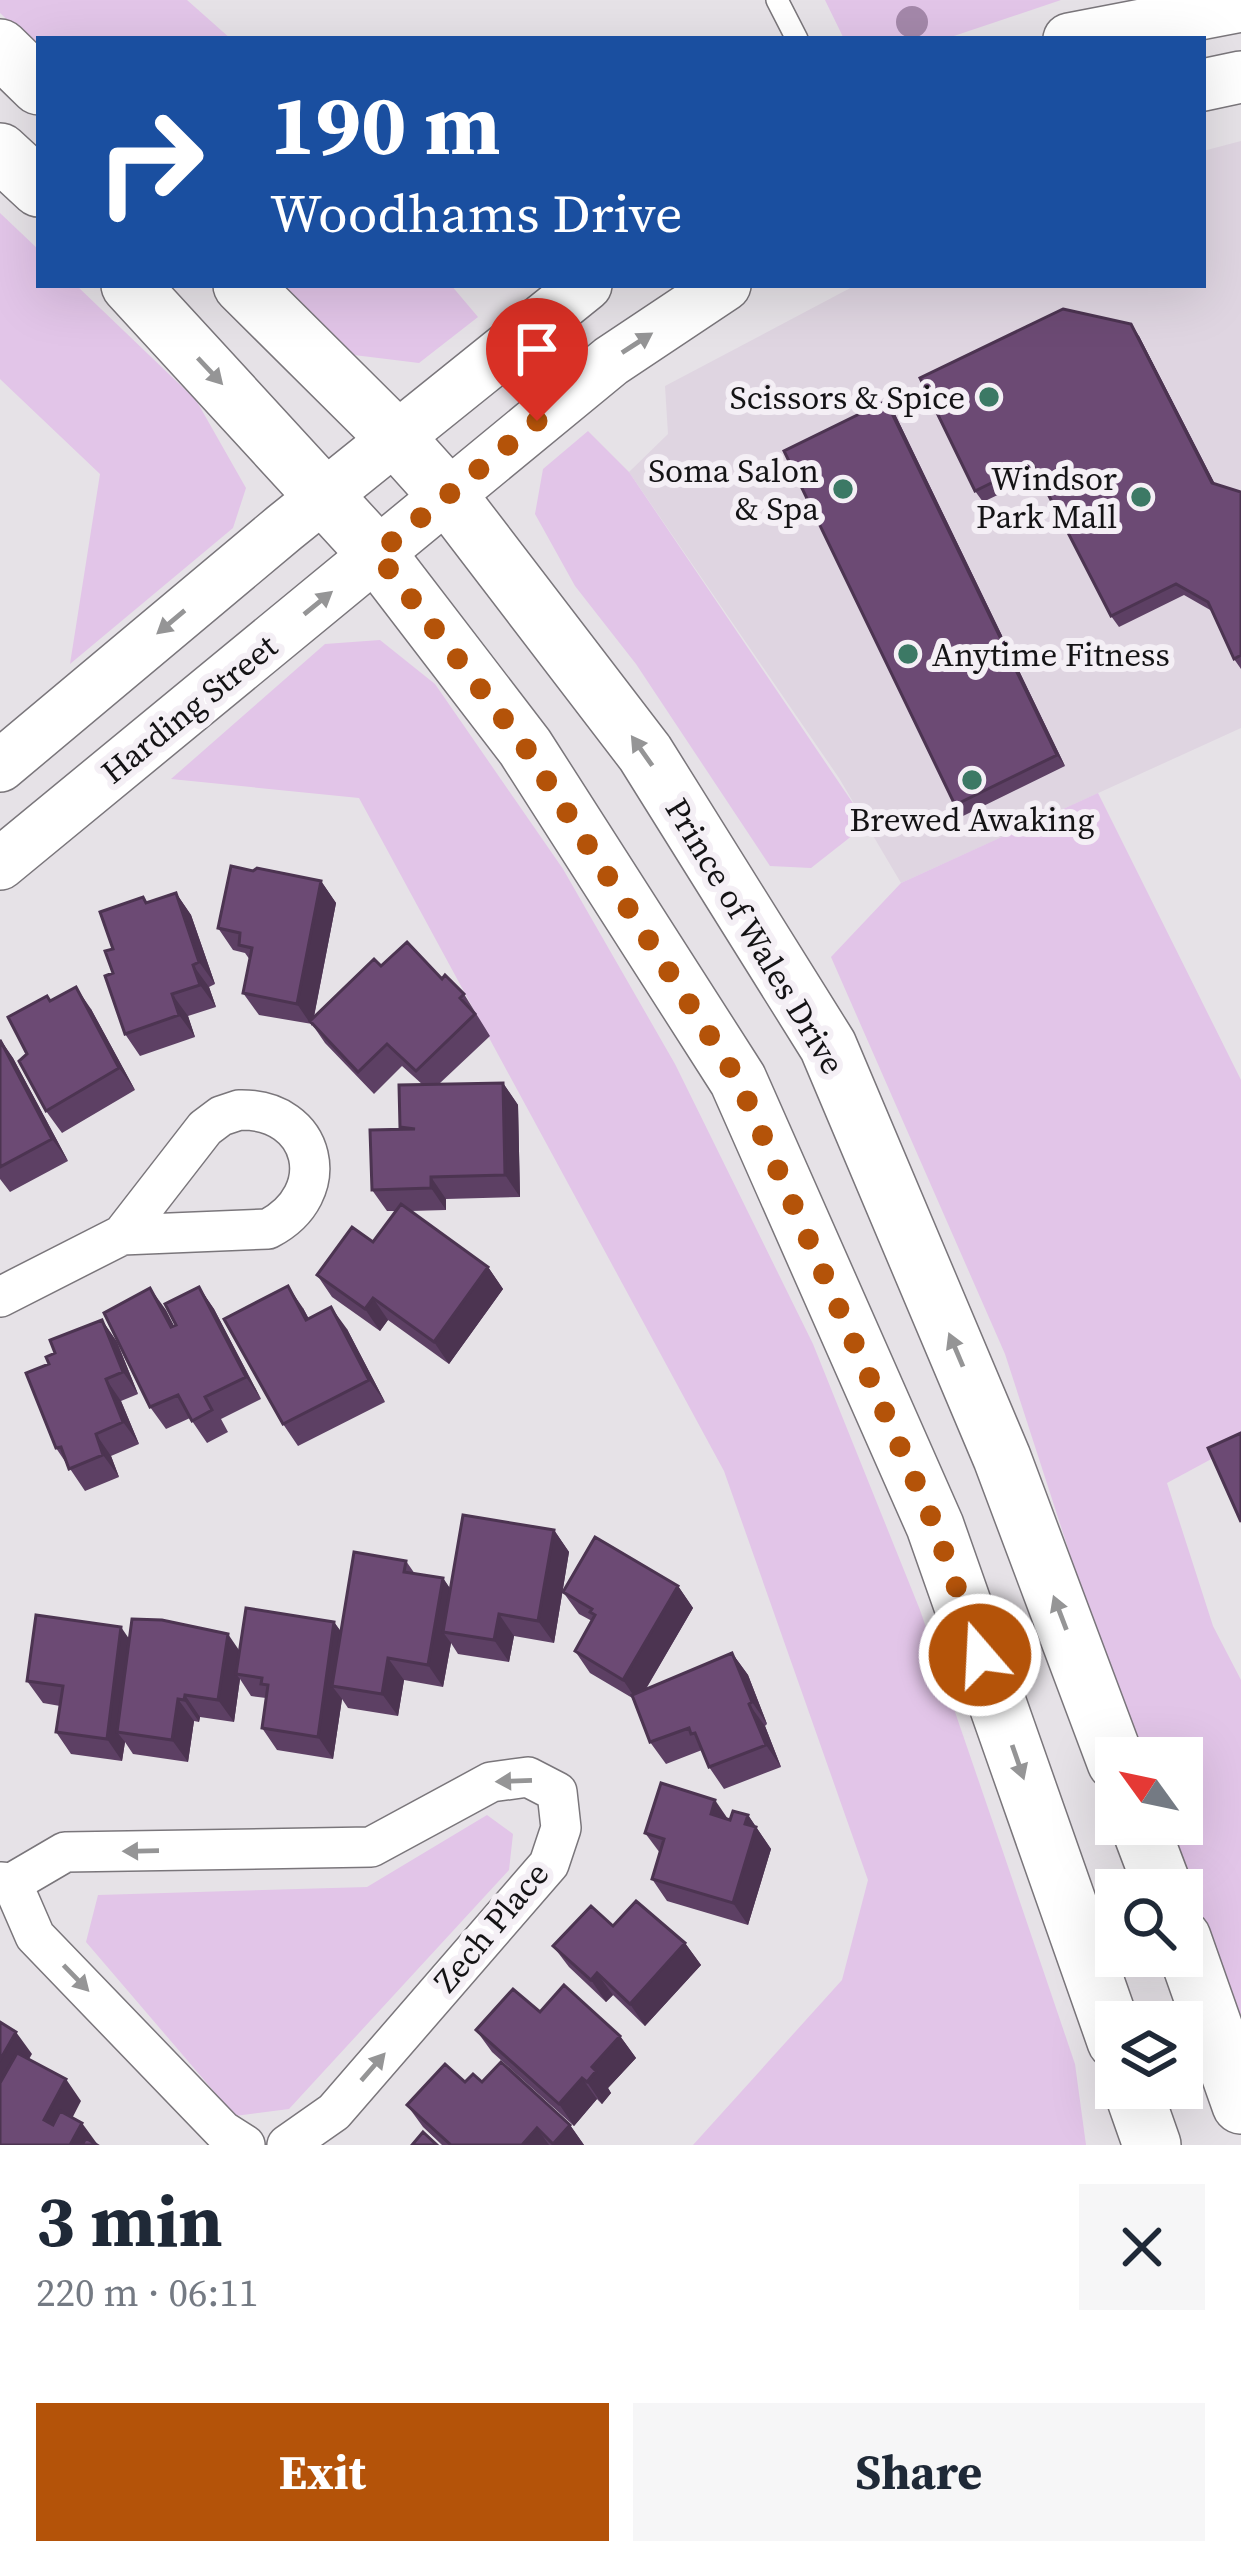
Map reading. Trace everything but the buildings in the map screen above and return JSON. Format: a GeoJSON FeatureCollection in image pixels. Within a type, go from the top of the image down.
{"type":"FeatureCollection","features":[{"type":"Feature","properties":{"kind":"main road"},"geometry":{"type":"LineString","coordinates":[[0,48],[36,83]]}},
{"type":"Feature","properties":{"kind":"main road"},"geometry":{"type":"LineString","coordinates":[[0,152],[36,185]]}},
{"type":"Feature","properties":{"kind":"main road"},"geometry":{"type":"LineString","coordinates":[[133,288],[326,494],[525,747],[738,1080],[935,1526],[1102,2001]]}},
{"type":"Feature","properties":{"kind":"main road","name":"Prince of Wales Drive"},"geometry":{"type":"LineString","coordinates":[[245,288],[449,496],[645,753],[828,1046],[1002,1458],[1107,1737]]}},
{"type":"Feature","properties":{"kind":"main road"},"geometry":{"type":"LineString","coordinates":[[1196,1977],[1241,2105]]}},
{"type":"Feature","properties":{"kind":"main road"},"geometry":{"type":"LineString","coordinates":[[1139,2109],[1152,2145]]}},
{"type":"Feature","properties":{"kind":"street"},"geometry":{"type":"LineString","coordinates":[[1085,36],[1241,6]]}},
{"type":"Feature","properties":{"kind":"street"},"geometry":{"type":"LineString","coordinates":[[1206,84],[1241,77]]}},
{"type":"Feature","properties":{"kind":"street"},"geometry":{"type":"LineString","coordinates":[[0,766],[395,437],[582,288]]}},
{"type":"Feature","properties":{"kind":"street","name":"Harding Street"},"geometry":{"type":"LineString","coordinates":[[0,864],[611,361],[720,288]]}},
{"type":"Feature","properties":{"kind":"street"},"geometry":{"type":"LineString","coordinates":[[0,1297],[122,1235],[268,1229],[301,1204],[309,1184],[310,1162],[304,1143],[293,1127],[258,1109],[221,1116],[205,1128],[122,1235]]}},
{"type":"Feature","properties":{"kind":"street","name":"Zech Place"},"geometry":{"type":"LineString","coordinates":[[245,2145],[223,2131],[34,1936],[6,1882],[65,1852],[370,1847],[491,1782],[527,1777],[557,1792],[561,1828],[549,1864],[334,2112],[287,2145]]}},
{"type":"Feature","properties":{"kind":"lane"},"geometry":{"type":"LineString","coordinates":[[777,0],[795,36]]}},
{"type":"Feature","properties":{"kind":"shaded area"},"geometry":{"type":"Polygon","coordinates":[[[0,0],[187,0],[228,36],[36,36],[36,46],[0,13],[0,0]]]}},
{"type":"Feature","properties":{"kind":"shaded area"},"geometry":{"type":"Polygon","coordinates":[[[825,0],[1061,0],[954,36],[843,36],[825,0]]]}},
{"type":"Feature","properties":{"kind":"shaded area"},"geometry":{"type":"Polygon","coordinates":[[[1241,141],[1241,728],[901,883],[839,778],[629,472],[668,434],[665,386],[850,288],[1206,288],[1206,150],[1241,141]]]}},
{"type":"Feature","properties":{"kind":"shaded area"},"geometry":{"type":"Polygon","coordinates":[[[0,213],[36,247],[36,288],[79,288],[196,400],[246,488],[233,528],[70,664],[100,474],[0,379],[0,213]]]}},
{"type":"Feature","properties":{"kind":"shaded area"},"geometry":{"type":"Polygon","coordinates":[[[287,288],[454,288],[478,317],[419,363],[354,355],[287,288]]]}},
{"type":"Feature","properties":{"kind":"shaded area"},"geometry":{"type":"Polygon","coordinates":[[[588,431],[629,472],[867,824],[811,868],[770,866],[636,664],[575,586],[535,514],[543,469],[588,431]]]}},
{"type":"Feature","properties":{"kind":"shaded area"},"geometry":{"type":"Polygon","coordinates":[[[380,640],[435,684],[563,869],[675,1064],[813,1344],[920,1610],[1000,1843],[1075,2064],[1086,2145],[693,2145],[842,1980],[868,1880],[724,1471],[359,798],[171,779],[325,644],[380,640]]]}},
{"type":"Feature","properties":{"kind":"shaded area"},"geometry":{"type":"Polygon","coordinates":[[[1098,793],[1241,1080],[1241,1443],[1167,1483],[1213,1626],[1241,1680],[1241,2053],[1203,1947],[1203,1869],[1175,1869],[1167,1845],[1203,1845],[1203,1737],[1129,1737],[1005,1354],[831,957],[901,883],[1098,793]]]}},
{"type":"Feature","properties":{"kind":"shaded area"},"geometry":{"type":"Polygon","coordinates":[[[487,1815],[513,1834],[509,1870],[289,2109],[235,2116],[86,1942],[98,1895],[367,1887],[487,1815]]]}},
{"type":"Feature","properties":{"kind":"place","name":"Scissors & Spice"},"geometry":{"type":"Point","coordinates":[989,397]}},
{"type":"Feature","properties":{"kind":"place","name":"Soma Salon & Spa"},"geometry":{"type":"Point","coordinates":[843,489]}},
{"type":"Feature","properties":{"kind":"place","name":"Windsor Park Mall"},"geometry":{"type":"Point","coordinates":[1141,497]}},
{"type":"Feature","properties":{"kind":"place","name":"Anytime Fitness"},"geometry":{"type":"Point","coordinates":[908,654]}},
{"type":"Feature","properties":{"kind":"place","name":"Brewed Awaking"},"geometry":{"type":"Point","coordinates":[972,780]}},
{"type":"Feature","properties":{"kind":"route"},"geometry":{"type":"LineString","coordinates":[[537,421],[377,554],[525,747],[738,1080],[935,1526],[980,1655]]}}]}
